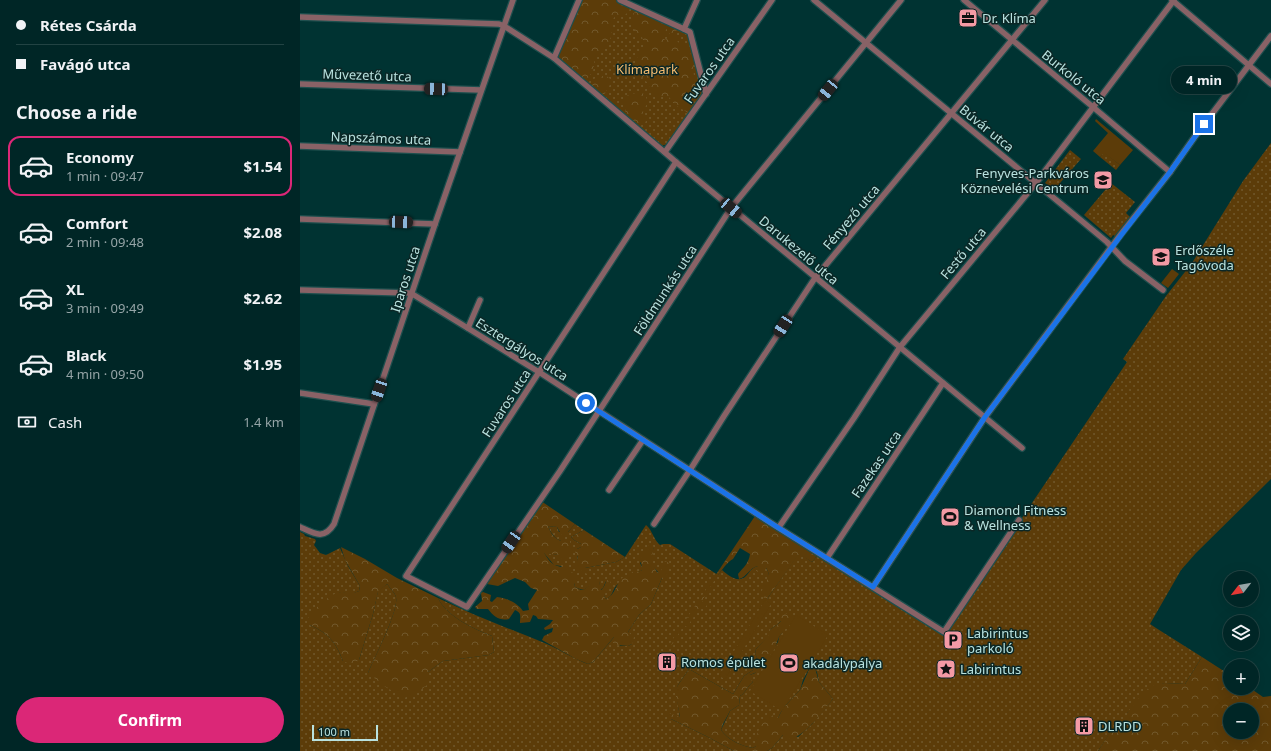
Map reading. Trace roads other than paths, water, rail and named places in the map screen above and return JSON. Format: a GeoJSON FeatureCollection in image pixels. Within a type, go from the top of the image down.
{"type":"FeatureCollection","features":[{"type":"Feature","properties":{"kind":"street","name":"Iparos utca"},"geometry":{"type":"LineString","coordinates":[[300,527],[318,535],[330,531],[334,524],[435,224],[513,0]]}},
{"type":"Feature","properties":{"kind":"street"},"geometry":{"type":"LineString","coordinates":[[554,58],[579,0]]}},
{"type":"Feature","properties":{"kind":"street"},"geometry":{"type":"LineString","coordinates":[[620,0],[690,32],[706,94]]}},
{"type":"Feature","properties":{"kind":"street"},"geometry":{"type":"LineString","coordinates":[[684,29],[697,0]]}},
{"type":"Feature","properties":{"kind":"street","name":"Fuvaros utca"},"geometry":{"type":"LineString","coordinates":[[665,152],[772,0]]}},
{"type":"Feature","properties":{"kind":"street","name":"Földmunkás utca"},"geometry":{"type":"LineString","coordinates":[[467,607],[560,471],[731,208],[901,0]]}},
{"type":"Feature","properties":{"kind":"street","name":"Burkoló utca"},"geometry":{"type":"LineString","coordinates":[[964,0],[1170,172]]}},
{"type":"Feature","properties":{"kind":"street","name":"Fényező utca"},"geometry":{"type":"LineString","coordinates":[[654,524],[815,278],[1045,0]]}},
{"type":"Feature","properties":{"kind":"street"},"geometry":{"type":"LineString","coordinates":[[1173,0],[1271,84]]}},
{"type":"Feature","properties":{"kind":"street","name":"Festő utca"},"geometry":{"type":"LineString","coordinates":[[779,527],[854,418],[900,347],[1036,183],[1173,0]]}},
{"type":"Feature","properties":{"kind":"street","name":"Búvár utca"},"geometry":{"type":"LineString","coordinates":[[816,1],[951,114],[1091,228],[1125,261],[1163,290]]}},
{"type":"Feature","properties":{"kind":"street"},"geometry":{"type":"LineString","coordinates":[[300,17],[499,24],[504,26]]}},
{"type":"Feature","properties":{"kind":"street","name":"Darukezelő utca"},"geometry":{"type":"LineString","coordinates":[[504,26],[554,58],[731,208],[1022,448]]}},
{"type":"Feature","properties":{"kind":"street"},"geometry":{"type":"LineString","coordinates":[[873,587],[985,417],[1271,36]]}},
{"type":"Feature","properties":{"kind":"street","name":"Művezető utca"},"geometry":{"type":"LineString","coordinates":[[300,84],[481,90]]}},
{"type":"Feature","properties":{"kind":"street","name":"Napszámos utca"},"geometry":{"type":"LineString","coordinates":[[300,146],[460,152]]}},
{"type":"Feature","properties":{"kind":"street","name":"Fuvaros utca"},"geometry":{"type":"LineString","coordinates":[[467,607],[406,576],[676,162]]}},
{"type":"Feature","properties":{"kind":"street"},"geometry":{"type":"LineString","coordinates":[[300,218],[435,224]]}},
{"type":"Feature","properties":{"kind":"street"},"geometry":{"type":"LineString","coordinates":[[300,290],[412,294]]}},
{"type":"Feature","properties":{"kind":"street","name":"Esztergályos utca"},"geometry":{"type":"LineString","coordinates":[[412,294],[539,372],[944,632],[1019,520]]}},
{"type":"Feature","properties":{"kind":"street"},"geometry":{"type":"LineString","coordinates":[[468,328],[480,300]]}},
{"type":"Feature","properties":{"kind":"street","name":"Fazekas utca"},"geometry":{"type":"LineString","coordinates":[[827,558],[943,383]]}},
{"type":"Feature","properties":{"kind":"street"},"geometry":{"type":"LineString","coordinates":[[300,393],[374,404]]}},
{"type":"Feature","properties":{"kind":"street"},"geometry":{"type":"LineString","coordinates":[[609,490],[643,440]]}},
{"type":"Feature","properties":{"kind":"place","name":"Dr. Klíma"},"geometry":{"type":"Point","coordinates":[968,18]}},
{"type":"Feature","properties":{"kind":"place","name":"Fenyves-Parkváros Köznevelési Centrum"},"geometry":{"type":"Point","coordinates":[1103,180]}},
{"type":"Feature","properties":{"kind":"place","name":"Erdőszéle Tagóvoda"},"geometry":{"type":"Point","coordinates":[1161,257]}},
{"type":"Feature","properties":{"kind":"place","name":"Diamond Fitness & Wellness"},"geometry":{"type":"Point","coordinates":[950,517]}},
{"type":"Feature","properties":{"kind":"place","name":"Labirintus parkoló"},"geometry":{"type":"Point","coordinates":[953,640]}},
{"type":"Feature","properties":{"kind":"place","name":"Romos épület"},"geometry":{"type":"Point","coordinates":[667,662]}},
{"type":"Feature","properties":{"kind":"place","name":"akadálypálya"},"geometry":{"type":"Point","coordinates":[789,663]}},
{"type":"Feature","properties":{"kind":"place","name":"Labirintus"},"geometry":{"type":"Point","coordinates":[946,669]}},
{"type":"Feature","properties":{"kind":"place","name":"DLRDD"},"geometry":{"type":"Point","coordinates":[1084,726]}},
{"type":"Feature","properties":{"kind":"park label","name":"Klímapark"},"geometry":{"type":"Point","coordinates":[647,69]}}]}
